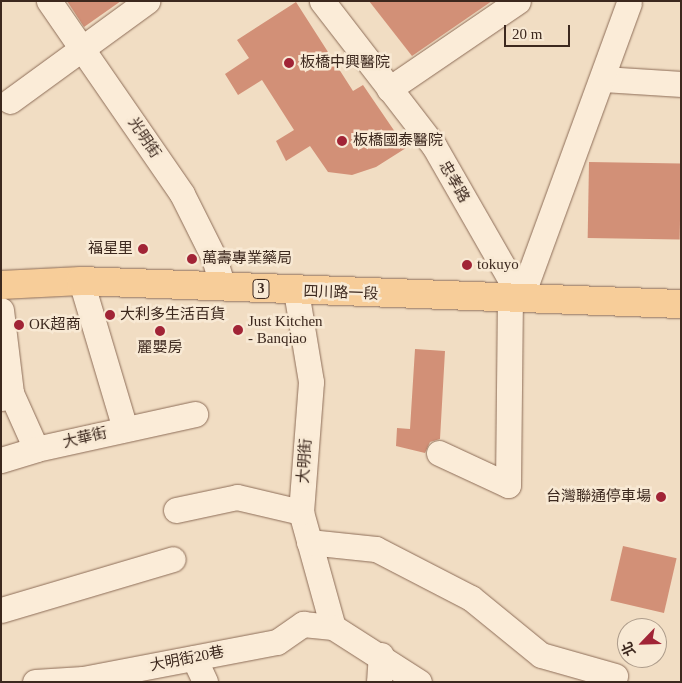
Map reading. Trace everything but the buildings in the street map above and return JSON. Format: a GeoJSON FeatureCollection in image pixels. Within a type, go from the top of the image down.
{"type":"FeatureCollection","features":[{"type":"Feature","properties":{"kind":"main road","name":"四川路一段"},"geometry":{"type":"LineString","coordinates":[[1,285],[81,280],[296,291],[681,304]]}},
{"type":"Feature","properties":{"kind":"street","name":"光明街"},"geometry":{"type":"LineString","coordinates":[[49,1],[84,49],[182,194],[214,258],[222,286]]}},
{"type":"Feature","properties":{"kind":"street"},"geometry":{"type":"LineString","coordinates":[[10,100],[84,49],[147,1]]}},
{"type":"Feature","properties":{"kind":"street"},"geometry":{"type":"LineString","coordinates":[[389,89],[518,1]]}},
{"type":"Feature","properties":{"kind":"street"},"geometry":{"type":"LineString","coordinates":[[439,453],[508,485],[516,298],[604,79],[630,3]]}},
{"type":"Feature","properties":{"kind":"street","name":"忠孝路"},"geometry":{"type":"LineString","coordinates":[[329,4],[389,89],[434,146],[516,298]]}},
{"type":"Feature","properties":{"kind":"street"},"geometry":{"type":"LineString","coordinates":[[604,79],[681,84]]}},
{"type":"Feature","properties":{"kind":"street"},"geometry":{"type":"LineString","coordinates":[[81,280],[125,429]]}},
{"type":"Feature","properties":{"kind":"street","name":"大明街"},"geometry":{"type":"LineString","coordinates":[[296,291],[311,382],[301,512],[332,627]]}},
{"type":"Feature","properties":{"kind":"street"},"geometry":{"type":"LineString","coordinates":[[1,310],[6,396],[36,449]]}},
{"type":"Feature","properties":{"kind":"street","name":"大華街"},"geometry":{"type":"LineString","coordinates":[[1,460],[36,449],[195,414]]}},
{"type":"Feature","properties":{"kind":"street"},"geometry":{"type":"LineString","coordinates":[[176,510],[237,497],[301,512]]}},
{"type":"Feature","properties":{"kind":"street"},"geometry":{"type":"LineString","coordinates":[[309,542],[376,549],[471,598],[541,655],[615,676]]}},
{"type":"Feature","properties":{"kind":"street"},"geometry":{"type":"LineString","coordinates":[[1,610],[173,559]]}},
{"type":"Feature","properties":{"kind":"street","name":"大明街20巷"},"geometry":{"type":"LineString","coordinates":[[35,682],[84,680],[277,642],[303,624],[332,627]]}},
{"type":"Feature","properties":{"kind":"street"},"geometry":{"type":"LineString","coordinates":[[332,627],[381,655],[419,682]]}},
{"type":"Feature","properties":{"kind":"street"},"geometry":{"type":"LineString","coordinates":[[379,682],[381,655]]}},
{"type":"Feature","properties":{"kind":"street"},"geometry":{"type":"LineString","coordinates":[[194,658],[205,682]]}},
{"type":"Feature","properties":{"kind":"place","name":"板橋中興醫院"},"geometry":{"type":"Point","coordinates":[289,63]}},
{"type":"Feature","properties":{"kind":"place","name":"板橋國泰醫院"},"geometry":{"type":"Point","coordinates":[342,141]}},
{"type":"Feature","properties":{"kind":"place","name":"福星里"},"geometry":{"type":"Point","coordinates":[143,249]}},
{"type":"Feature","properties":{"kind":"place","name":"萬壽專業藥局"},"geometry":{"type":"Point","coordinates":[192,259]}},
{"type":"Feature","properties":{"kind":"place","name":"tokuyo"},"geometry":{"type":"Point","coordinates":[467,265]}},
{"type":"Feature","properties":{"kind":"place","name":"大利多生活百貨"},"geometry":{"type":"Point","coordinates":[110,315]}},
{"type":"Feature","properties":{"kind":"place","name":"OK超商"},"geometry":{"type":"Point","coordinates":[19,325]}},
{"type":"Feature","properties":{"kind":"place","name":"Just Kitchen - Banqiao"},"geometry":{"type":"Point","coordinates":[238,330]}},
{"type":"Feature","properties":{"kind":"place","name":"麗嬰房"},"geometry":{"type":"Point","coordinates":[160,331]}},
{"type":"Feature","properties":{"kind":"place","name":"台灣聯通停車場"},"geometry":{"type":"Point","coordinates":[661,497]}}]}
